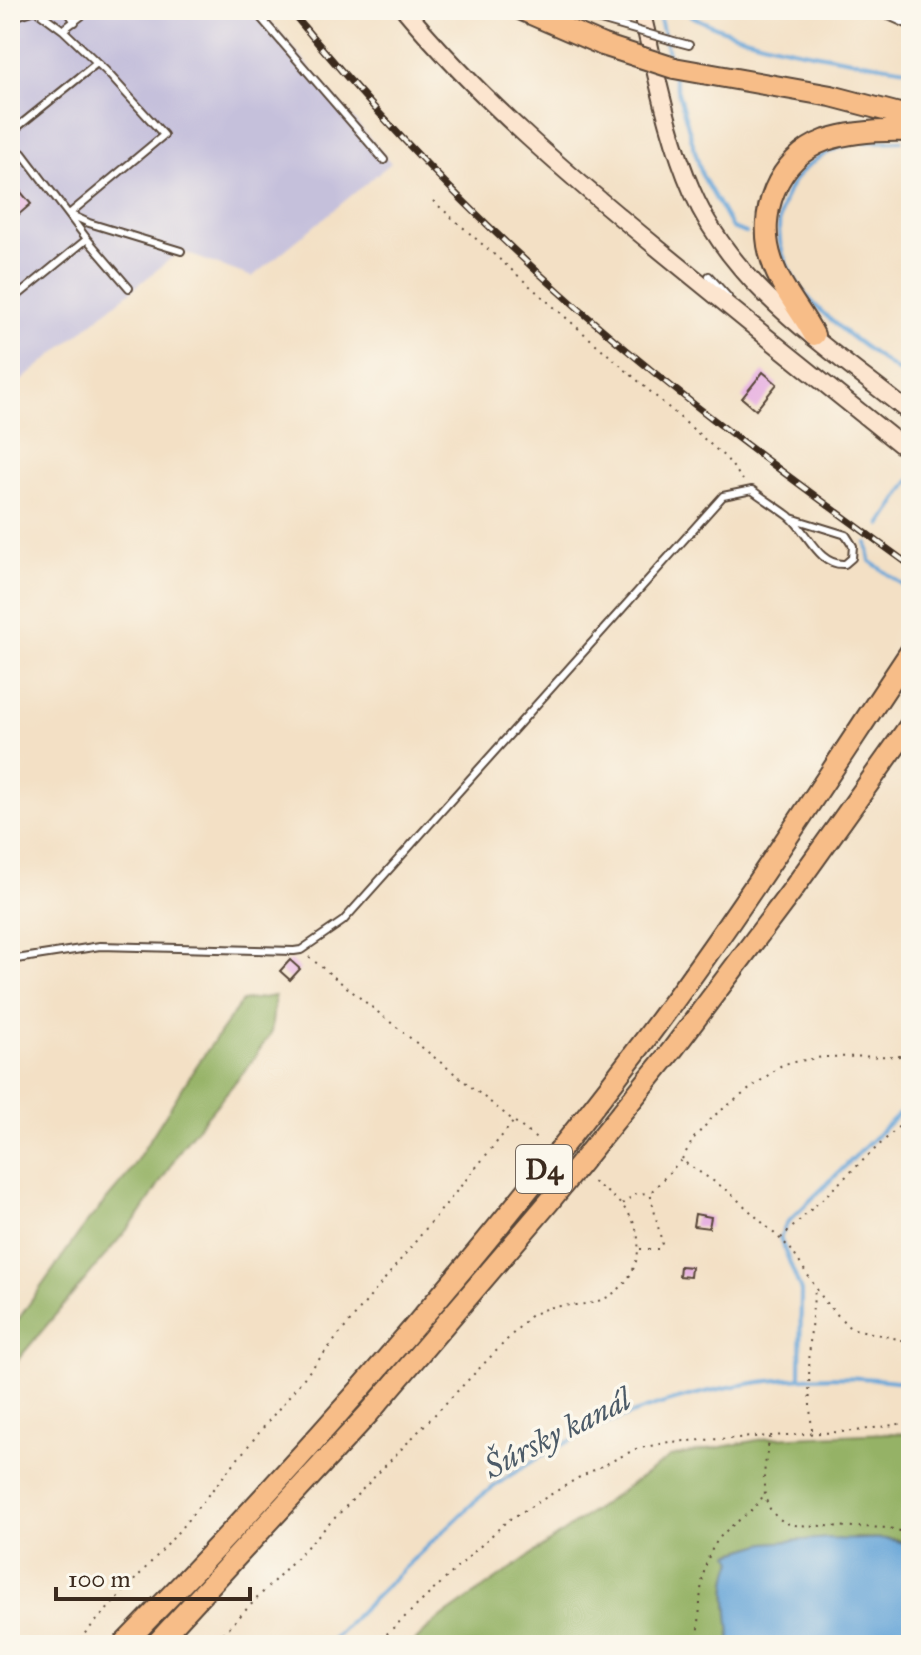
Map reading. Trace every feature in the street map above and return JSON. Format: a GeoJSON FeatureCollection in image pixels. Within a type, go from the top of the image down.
{"type":"FeatureCollection","features":[{"type":"Feature","properties":{"kind":"highway"},"geometry":{"type":"LineString","coordinates":[[522,10],[603,45],[674,68],[831,96],[911,117]]}},
{"type":"Feature","properties":{"kind":"highway"},"geometry":{"type":"LineString","coordinates":[[814,335],[801,310],[784,290],[768,251],[765,225],[776,187],[797,158],[817,144],[850,135],[911,131]]}},
{"type":"Feature","properties":{"kind":"highway","name":"D4"},"geometry":{"type":"LineString","coordinates":[[123,1645],[355,1394],[532,1184],[667,1009],[765,870],[911,651]]}},
{"type":"Feature","properties":{"kind":"highway","name":"D4"},"geometry":{"type":"LineString","coordinates":[[155,1645],[369,1413],[549,1202],[673,1049],[911,724]]}},
{"type":"Feature","properties":{"kind":"main road"},"geometry":{"type":"LineString","coordinates":[[405,10],[461,71],[540,148],[911,453]]}},
{"type":"Feature","properties":{"kind":"main road"},"geometry":{"type":"LineString","coordinates":[[641,10],[675,145],[692,193],[716,236],[746,276],[911,414]]}},
{"type":"Feature","properties":{"kind":"lane"},"geometry":{"type":"LineString","coordinates":[[10,18],[36,10],[63,30],[164,135],[69,214]]}},
{"type":"Feature","properties":{"kind":"lane"},"geometry":{"type":"LineString","coordinates":[[67,10],[75,22]]}},
{"type":"Feature","properties":{"kind":"lane"},"geometry":{"type":"LineString","coordinates":[[63,30],[89,10]]}},
{"type":"Feature","properties":{"kind":"lane"},"geometry":{"type":"LineString","coordinates":[[254,10],[384,160]]}},
{"type":"Feature","properties":{"kind":"lane"},"geometry":{"type":"LineString","coordinates":[[574,10],[689,45]]}},
{"type":"Feature","properties":{"kind":"lane"},"geometry":{"type":"LineString","coordinates":[[875,10],[911,26]]}},
{"type":"Feature","properties":{"kind":"lane"},"geometry":{"type":"LineString","coordinates":[[10,133],[97,63]]}},
{"type":"Feature","properties":{"kind":"lane"},"geometry":{"type":"LineString","coordinates":[[10,151],[22,153],[87,239],[129,288]]}},
{"type":"Feature","properties":{"kind":"lane"},"geometry":{"type":"LineString","coordinates":[[69,214],[181,251]]}},
{"type":"Feature","properties":{"kind":"lane"},"geometry":{"type":"LineString","coordinates":[[10,302],[87,239]]}},
{"type":"Feature","properties":{"kind":"lane"},"geometry":{"type":"LineString","coordinates":[[709,276],[763,334]]}},
{"type":"Feature","properties":{"kind":"lane"},"geometry":{"type":"LineString","coordinates":[[10,960],[100,946],[257,952],[301,950],[343,921],[723,496],[752,490],[791,518],[825,559],[835,565],[845,564],[852,558],[853,546],[846,535],[791,518]]}},
{"type":"Feature","properties":{"kind":"path"},"geometry":{"type":"LineString","coordinates":[[433,201],[726,458],[752,490]]}},
{"type":"Feature","properties":{"kind":"path"},"geometry":{"type":"LineString","coordinates":[[301,950],[325,973],[539,1141]]}},
{"type":"Feature","properties":{"kind":"path"},"geometry":{"type":"LineString","coordinates":[[621,1205],[635,1194],[650,1193],[681,1160],[694,1138],[715,1115],[783,1064],[823,1057],[911,1056]]}},
{"type":"Feature","properties":{"kind":"path"},"geometry":{"type":"LineString","coordinates":[[780,1238],[911,1115]]}},
{"type":"Feature","properties":{"kind":"path"},"geometry":{"type":"LineString","coordinates":[[74,1645],[168,1544],[514,1121]]}},
{"type":"Feature","properties":{"kind":"path"},"geometry":{"type":"LineString","coordinates":[[681,1160],[727,1190],[780,1238],[790,1248],[815,1288],[850,1328],[911,1342]]}},
{"type":"Feature","properties":{"kind":"path"},"geometry":{"type":"LineString","coordinates":[[212,1645],[515,1330],[543,1308],[600,1301],[628,1280],[636,1266],[639,1249],[633,1223],[621,1205],[591,1180]]}},
{"type":"Feature","properties":{"kind":"path"},"geometry":{"type":"LineString","coordinates":[[639,1249],[653,1251],[659,1249],[662,1243],[650,1193]]}},
{"type":"Feature","properties":{"kind":"path"},"geometry":{"type":"LineString","coordinates":[[812,1432],[808,1346],[815,1288]]}},
{"type":"Feature","properties":{"kind":"path"},"geometry":{"type":"LineString","coordinates":[[375,1645],[507,1521],[578,1478],[636,1449],[654,1444],[856,1431],[911,1422]]}},
{"type":"Feature","properties":{"kind":"path"},"geometry":{"type":"LineString","coordinates":[[771,1436],[764,1469],[764,1495],[767,1507],[781,1522],[889,1528],[911,1534]]}},
{"type":"Feature","properties":{"kind":"path"},"geometry":{"type":"LineString","coordinates":[[698,1645],[705,1567],[710,1551],[724,1533],[751,1512],[764,1495]]}},
{"type":"Feature","properties":{"kind":"shaded area"},"geometry":{"type":"Polygon","coordinates":[[[10,10],[261,10],[391,163],[252,277],[180,251],[10,390],[10,10]]]}},
{"type":"Feature","properties":{"kind":"green space"},"geometry":{"type":"Polygon","coordinates":[[[275,996],[271,1033],[247,1068],[184,1144],[141,1213],[10,1369],[10,1331],[84,1226],[126,1177],[242,1001],[275,996]]]}},
{"type":"Feature","properties":{"kind":"green space"},"geometry":{"type":"Polygon","coordinates":[[[911,1434],[911,1550],[906,1543],[896,1539],[855,1538],[845,1542],[830,1538],[766,1543],[731,1553],[734,1560],[726,1591],[730,1645],[411,1645],[435,1622],[670,1457],[768,1438],[911,1434]]]}},
{"type":"Feature","properties":{"kind":"water"},"geometry":{"type":"Polygon","coordinates":[[[830,1538],[885,1539],[904,1544],[911,1550],[911,1645],[730,1645],[727,1590],[734,1560],[730,1554],[766,1543],[830,1538]]]}},
{"type":"Feature","properties":{"kind":"building"},"geometry":{"type":"Polygon","coordinates":[[[10,179],[31,204],[10,222],[10,179]]]}},
{"type":"Feature","properties":{"kind":"building"},"geometry":{"type":"Polygon","coordinates":[[[763,372],[777,384],[756,410],[742,398],[763,372]]]}},
{"type":"Feature","properties":{"kind":"building"},"geometry":{"type":"Polygon","coordinates":[[[290,960],[300,969],[290,980],[280,971],[290,960]]]}},
{"type":"Feature","properties":{"kind":"building"},"geometry":{"type":"Polygon","coordinates":[[[695,1214],[711,1217],[709,1228],[693,1226],[695,1214]]]}},
{"type":"Feature","properties":{"kind":"building"},"geometry":{"type":"Polygon","coordinates":[[[680,1266],[691,1267],[690,1277],[679,1276],[680,1266]]]}},
{"type":"Feature","properties":{"kind":"waterway"},"geometry":{"type":"LineString","coordinates":[[658,10],[669,58]]}},
{"type":"Feature","properties":{"kind":"waterway"},"geometry":{"type":"LineString","coordinates":[[682,10],[732,33],[761,42],[911,70]]}},
{"type":"Feature","properties":{"kind":"waterway"},"geometry":{"type":"LineString","coordinates":[[673,75],[702,175],[732,228],[746,233]]}},
{"type":"Feature","properties":{"kind":"waterway"},"geometry":{"type":"LineString","coordinates":[[865,142],[901,141]]}},
{"type":"Feature","properties":{"kind":"waterway"},"geometry":{"type":"LineString","coordinates":[[849,144],[811,164],[790,188],[779,228],[783,256],[796,281],[815,305],[911,381]]}},
{"type":"Feature","properties":{"kind":"waterway"},"geometry":{"type":"LineString","coordinates":[[881,525],[911,479]]}},
{"type":"Feature","properties":{"kind":"waterway"},"geometry":{"type":"LineString","coordinates":[[867,543],[870,561],[911,591]]}},
{"type":"Feature","properties":{"kind":"waterway"},"geometry":{"type":"LineString","coordinates":[[800,1377],[801,1291],[780,1238],[786,1224],[911,1102]]}},
{"type":"Feature","properties":{"kind":"waterway","name":"Šúrsky kanál"},"geometry":{"type":"LineString","coordinates":[[327,1645],[480,1497],[532,1462],[581,1435],[634,1413],[688,1396],[743,1385],[799,1378],[855,1378],[911,1383]]}},
{"type":"Feature","properties":{"kind":"railway"},"geometry":{"type":"LineString","coordinates":[[290,10],[421,158],[562,294],[689,401],[911,566]]}}]}
